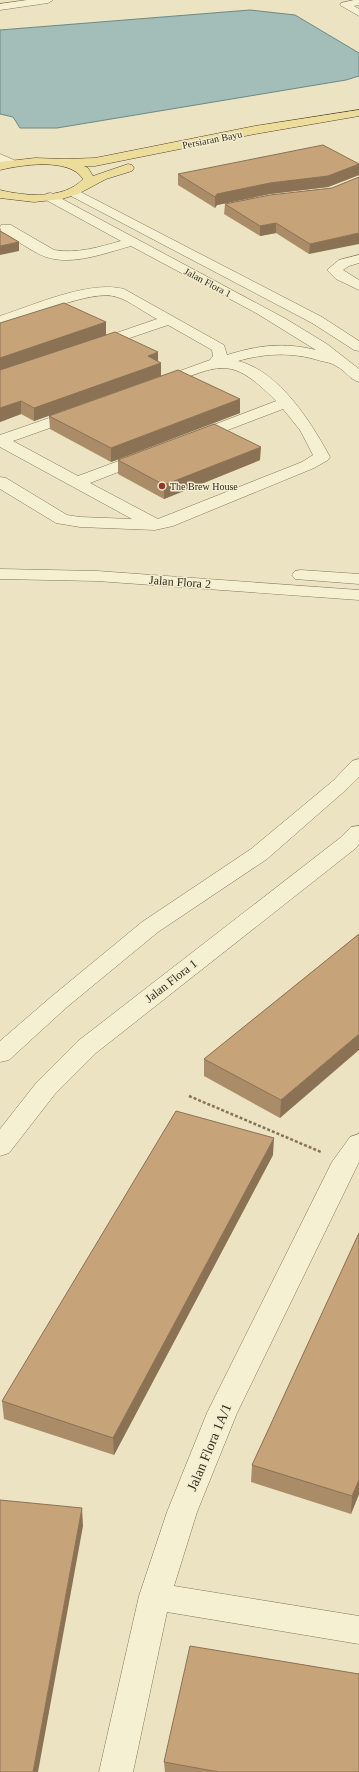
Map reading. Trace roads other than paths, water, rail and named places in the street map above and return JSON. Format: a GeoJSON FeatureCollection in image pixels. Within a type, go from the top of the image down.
{"type":"FeatureCollection","features":[{"type":"Feature","properties":{"kind":"main road","name":"Persiaran Bayu"},"geometry":{"type":"LineString","coordinates":[[3,162],[95,162],[255,130],[359,113]]}},
{"type":"Feature","properties":{"kind":"main road","name":"Persiaran Bayu"},"geometry":{"type":"LineString","coordinates":[[1,195],[18,197],[51,197],[72,192],[102,176],[130,168],[359,123]]}},
{"type":"Feature","properties":{"kind":"main road","name":"Persiaran Bayu"},"geometry":{"type":"LineString","coordinates":[[66,163],[84,170],[88,174],[89,179],[87,184]]}},
{"type":"Feature","properties":{"kind":"street"},"geometry":{"type":"LineString","coordinates":[[0,7],[48,0]]}},
{"type":"Feature","properties":{"kind":"street"},"geometry":{"type":"LineString","coordinates":[[359,2],[345,6],[359,13]]}},
{"type":"Feature","properties":{"kind":"street","name":"Jalan Flora 1"},"geometry":{"type":"LineString","coordinates":[[72,192],[316,320],[359,347]]}},
{"type":"Feature","properties":{"kind":"street","name":"Jalan Flora 1"},"geometry":{"type":"LineString","coordinates":[[51,197],[132,242],[269,314],[312,340],[359,377]]}},
{"type":"Feature","properties":{"kind":"street"},"geometry":{"type":"LineString","coordinates":[[6,228],[56,256],[81,254],[132,242]]}},
{"type":"Feature","properties":{"kind":"street"},"geometry":{"type":"LineString","coordinates":[[359,260],[344,262],[334,270],[336,273],[359,286]]}},
{"type":"Feature","properties":{"kind":"street"},"geometry":{"type":"LineString","coordinates":[[0,321],[82,295],[105,291],[125,294],[170,320],[217,356],[249,370],[286,403],[307,429],[322,457],[291,472],[167,522],[155,525],[80,522],[62,519],[0,482]]}},
{"type":"Feature","properties":{"kind":"street"},"geometry":{"type":"LineString","coordinates":[[142,390],[235,349],[275,339],[279,332],[269,314]]}},
{"type":"Feature","properties":{"kind":"street"},"geometry":{"type":"LineString","coordinates":[[81,350],[170,320]]}},
{"type":"Feature","properties":{"kind":"street"},"geometry":{"type":"LineString","coordinates":[[217,356],[254,354],[284,350],[314,354],[343,363]]}},
{"type":"Feature","properties":{"kind":"street"},"geometry":{"type":"LineString","coordinates":[[77,482],[286,403]]}},
{"type":"Feature","properties":{"kind":"street"},"geometry":{"type":"LineString","coordinates":[[0,440],[90,408]]}},
{"type":"Feature","properties":{"kind":"street"},"geometry":{"type":"LineString","coordinates":[[0,440],[155,525]]}},
{"type":"Feature","properties":{"kind":"street","name":"Jalan Flora 2"},"geometry":{"type":"LineString","coordinates":[[0,559],[68,560],[359,579]]}},
{"type":"Feature","properties":{"kind":"street","name":"Jalan Flora 2"},"geometry":{"type":"LineString","coordinates":[[0,574],[97,576],[359,595]]}},
{"type":"Feature","properties":{"kind":"street"},"geometry":{"type":"LineString","coordinates":[[0,1054],[59,1002],[150,927],[259,854],[341,784],[359,764]]}},
{"type":"Feature","properties":{"kind":"street","name":"Jalan Flora 1"},"geometry":{"type":"LineString","coordinates":[[0,1147],[46,1088],[87,1047],[348,843],[359,832]]}},
{"type":"Feature","properties":{"kind":"street","name":"Jalan Flora 1A/1"},"geometry":{"type":"LineString","coordinates":[[116,1772],[155,1596],[182,1512],[222,1413],[352,1153]]}},
{"type":"Feature","properties":{"kind":"street"},"geometry":{"type":"LineString","coordinates":[[155,1596],[359,1630]]}},
{"type":"Feature","properties":{"kind":"water"},"geometry":{"type":"Polygon","coordinates":[[[250,10],[295,15],[359,53],[359,76],[346,80],[57,128],[20,128],[13,117],[0,114],[0,30],[250,10]]]}},
{"type":"Feature","properties":{"kind":"place","name":"The Brew House"},"geometry":{"type":"Point","coordinates":[162,486]}}]}
